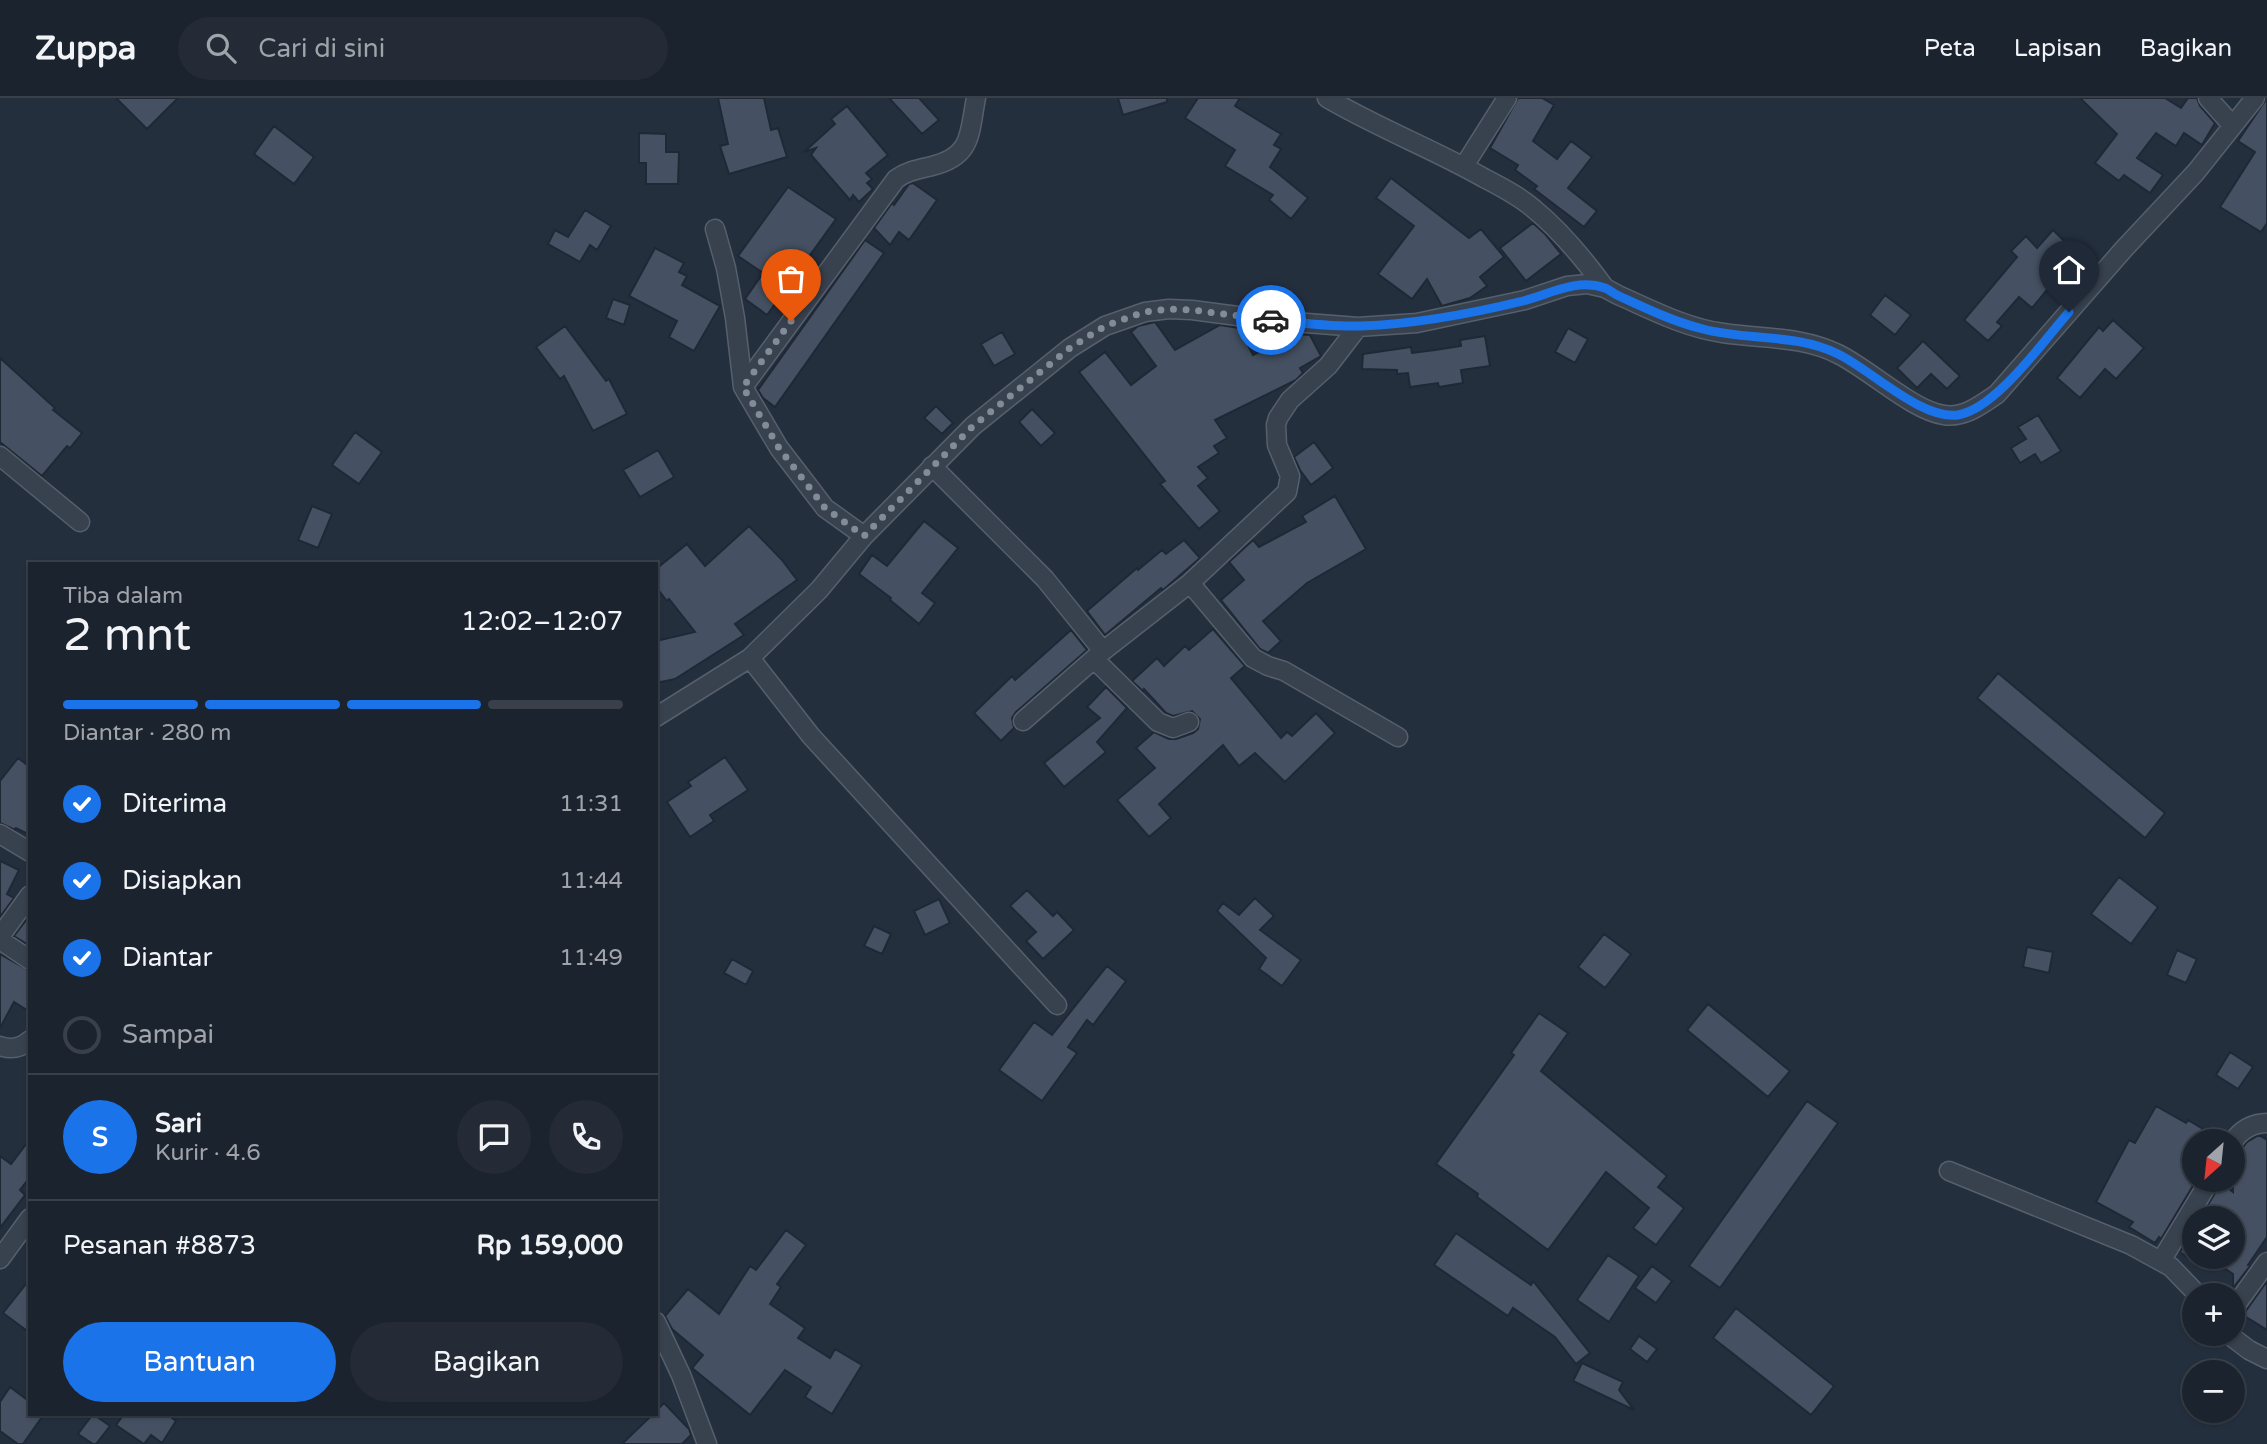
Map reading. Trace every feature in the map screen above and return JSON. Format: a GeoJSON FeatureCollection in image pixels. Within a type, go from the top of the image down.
{"type":"FeatureCollection","features":[{"type":"Feature","properties":{"kind":"street"},"geometry":{"type":"LineString","coordinates":[[743,387],[895,179],[906,172],[951,161],[960,154],[966,144],[976,98]]}},
{"type":"Feature","properties":{"kind":"street"},"geometry":{"type":"LineString","coordinates":[[1327,98],[1464,166],[1513,194],[1534,209],[1584,259],[1605,288]]}},
{"type":"Feature","properties":{"kind":"street"},"geometry":{"type":"LineString","coordinates":[[1464,166],[1507,98]]}},
{"type":"Feature","properties":{"kind":"street"},"geometry":{"type":"LineString","coordinates":[[2208,98],[2232,125]]}},
{"type":"Feature","properties":{"kind":"street"},"geometry":{"type":"LineString","coordinates":[[658,716],[750,658],[819,590],[864,536],[973,426],[1070,348],[1105,326],[1144,312],[1170,309],[1358,327],[1417,323],[1525,300],[1567,286],[1587,285],[1605,288],[1701,329],[1811,343],[1838,354],[1929,410],[1944,415],[1960,415],[1997,394],[2123,250],[2196,172],[2255,98]]}},
{"type":"Feature","properties":{"kind":"street"},"geometry":{"type":"LineString","coordinates":[[715,229],[733,306],[743,387],[779,448],[825,508],[864,536]]}},
{"type":"Feature","properties":{"kind":"street"},"geometry":{"type":"LineString","coordinates":[[1023,722],[1098,655],[1190,583],[1287,492],[1290,477],[1277,445],[1278,418],[1290,400],[1328,366],[1358,327]]}},
{"type":"Feature","properties":{"kind":"street"},"geometry":{"type":"LineString","coordinates":[[0,456],[80,522]]}},
{"type":"Feature","properties":{"kind":"street"},"geometry":{"type":"LineString","coordinates":[[932,466],[1045,579],[1098,655],[1158,722],[1173,728],[1189,722]]}},
{"type":"Feature","properties":{"kind":"street"},"geometry":{"type":"LineString","coordinates":[[1190,583],[1253,658],[1284,671],[1398,737]]}},
{"type":"Feature","properties":{"kind":"street"},"geometry":{"type":"LineString","coordinates":[[750,658],[811,736],[1057,1005]]}},
{"type":"Feature","properties":{"kind":"street"},"geometry":{"type":"LineString","coordinates":[[0,834],[28,851]]}},
{"type":"Feature","properties":{"kind":"street"},"geometry":{"type":"LineString","coordinates":[[28,898],[1,935],[3,942],[28,959]]}},
{"type":"Feature","properties":{"kind":"street"},"geometry":{"type":"LineString","coordinates":[[0,1046],[7,1049],[18,1048],[28,1041]]}},
{"type":"Feature","properties":{"kind":"street"},"geometry":{"type":"LineString","coordinates":[[2245,1129],[2259,1123],[2267,1123]]}},
{"type":"Feature","properties":{"kind":"street"},"geometry":{"type":"LineString","coordinates":[[1949,1171],[2131,1245],[2171,1267],[2187,1283]]}},
{"type":"Feature","properties":{"kind":"street"},"geometry":{"type":"LineString","coordinates":[[2161,1261],[2203,1192]]}},
{"type":"Feature","properties":{"kind":"street"},"geometry":{"type":"LineString","coordinates":[[0,1259],[28,1220]]}},
{"type":"Feature","properties":{"kind":"street"},"geometry":{"type":"LineString","coordinates":[[2245,1293],[2267,1262]]}},
{"type":"Feature","properties":{"kind":"street"},"geometry":{"type":"LineString","coordinates":[[658,1326],[681,1375],[707,1444]]}},
{"type":"Feature","properties":{"kind":"street"},"geometry":{"type":"LineString","coordinates":[[2244,1346],[2267,1359]]}},
{"type":"Feature","properties":{"kind":"building"},"geometry":{"type":"Polygon","coordinates":[[[116,98],[178,98],[147,129],[116,98]]]}},
{"type":"Feature","properties":{"kind":"building"},"geometry":{"type":"Polygon","coordinates":[[[718,98],[764,98],[771,130],[778,128],[787,157],[729,174],[720,146],[728,144],[718,98]]]}},
{"type":"Feature","properties":{"kind":"building"},"geometry":{"type":"Polygon","coordinates":[[[889,98],[919,98],[939,120],[922,134],[889,98]]]}},
{"type":"Feature","properties":{"kind":"building"},"geometry":{"type":"Polygon","coordinates":[[[1118,98],[1167,98],[1167,102],[1123,115],[1118,98]]]}},
{"type":"Feature","properties":{"kind":"building"},"geometry":{"type":"Polygon","coordinates":[[[1198,98],[1240,98],[1235,106],[1281,134],[1274,145],[1281,149],[1270,167],[1308,198],[1291,219],[1269,200],[1273,195],[1225,166],[1235,150],[1185,118],[1198,98]]]}},
{"type":"Feature","properties":{"kind":"building"},"geometry":{"type":"Polygon","coordinates":[[[1518,98],[1542,98],[1554,105],[1533,141],[1557,159],[1571,141],[1592,157],[1568,188],[1597,211],[1584,227],[1534,189],[1537,186],[1515,170],[1518,165],[1490,148],[1518,98]]]}},
{"type":"Feature","properties":{"kind":"building"},"geometry":{"type":"Polygon","coordinates":[[[2080,98],[2165,98],[2181,108],[2188,98],[2197,98],[2200,106],[2215,123],[2202,145],[2184,133],[2176,146],[2156,133],[2137,158],[2163,175],[2150,193],[2124,175],[2119,181],[2095,163],[2117,134],[2080,98]]]}},
{"type":"Feature","properties":{"kind":"building"},"geometry":{"type":"Polygon","coordinates":[[[2267,98],[2267,223],[2261,232],[2220,207],[2255,152],[2238,141],[2267,98]]]}},
{"type":"Feature","properties":{"kind":"building"},"geometry":{"type":"Polygon","coordinates":[[[847,106],[888,155],[866,173],[872,179],[867,183],[873,189],[859,202],[853,195],[850,200],[811,155],[816,148],[804,152],[835,124],[831,119],[847,106]]]}},
{"type":"Feature","properties":{"kind":"building"},"geometry":{"type":"Polygon","coordinates":[[[274,126],[314,157],[294,184],[254,154],[274,126]]]}},
{"type":"Feature","properties":{"kind":"building"},"geometry":{"type":"Polygon","coordinates":[[[639,133],[666,134],[666,152],[679,152],[678,184],[646,184],[646,163],[639,163],[639,133]]]}},
{"type":"Feature","properties":{"kind":"building"},"geometry":{"type":"Polygon","coordinates":[[[1391,178],[1469,238],[1481,229],[1504,257],[1480,277],[1487,286],[1470,298],[1442,306],[1427,279],[1412,299],[1378,274],[1414,226],[1376,198],[1391,178]]]}},
{"type":"Feature","properties":{"kind":"building"},"geometry":{"type":"Polygon","coordinates":[[[913,183],[937,200],[909,240],[899,232],[890,245],[874,228],[892,203],[894,205],[909,184],[913,183]]]}},
{"type":"Feature","properties":{"kind":"building"},"geometry":{"type":"Polygon","coordinates":[[[788,187],[836,219],[767,315],[745,299],[763,273],[738,256],[788,187]]]}},
{"type":"Feature","properties":{"kind":"building"},"geometry":{"type":"Polygon","coordinates":[[[585,210],[611,226],[597,250],[590,245],[580,262],[548,244],[555,230],[568,237],[585,210]]]}},
{"type":"Feature","properties":{"kind":"building"},"geometry":{"type":"Polygon","coordinates":[[[1533,223],[1561,254],[1526,281],[1500,248],[1533,223]]]}},
{"type":"Feature","properties":{"kind":"building"},"geometry":{"type":"Polygon","coordinates":[[[2053,230],[2080,256],[2065,271],[2068,274],[2054,288],[2051,285],[2032,308],[2019,297],[1997,322],[2002,326],[1988,341],[1964,320],[2017,257],[2011,251],[2026,236],[2037,248],[2053,230]]]}},
{"type":"Feature","properties":{"kind":"building"},"geometry":{"type":"Polygon","coordinates":[[[865,240],[884,253],[775,407],[763,398],[758,390],[865,240]]]}},
{"type":"Feature","properties":{"kind":"building"},"geometry":{"type":"Polygon","coordinates":[[[655,248],[684,263],[679,272],[687,276],[682,285],[720,306],[694,351],[669,337],[677,321],[629,296],[655,248]]]}},
{"type":"Feature","properties":{"kind":"building"},"geometry":{"type":"Polygon","coordinates":[[[1885,295],[1911,315],[1895,335],[1870,315],[1885,295]]]}},
{"type":"Feature","properties":{"kind":"building"},"geometry":{"type":"Polygon","coordinates":[[[613,299],[630,305],[624,325],[606,318],[613,299]]]}},
{"type":"Feature","properties":{"kind":"building"},"geometry":{"type":"Polygon","coordinates":[[[2113,320],[2144,348],[2116,379],[2105,369],[2080,398],[2057,378],[2099,327],[2103,331],[2113,320]]]}},
{"type":"Feature","properties":{"kind":"building"},"geometry":{"type":"Polygon","coordinates":[[[1155,322],[1175,350],[1220,325],[1239,328],[1253,355],[1297,334],[1310,335],[1321,356],[1300,368],[1303,373],[1296,380],[1215,420],[1227,438],[1214,446],[1219,453],[1198,467],[1208,478],[1198,486],[1220,511],[1199,529],[1160,484],[1165,481],[1079,372],[1105,352],[1131,385],[1156,366],[1131,332],[1138,326],[1155,322]]]}},
{"type":"Feature","properties":{"kind":"building"},"geometry":{"type":"Polygon","coordinates":[[[565,326],[606,381],[609,379],[627,414],[593,431],[564,376],[560,379],[536,347],[565,326]]]}},
{"type":"Feature","properties":{"kind":"building"},"geometry":{"type":"Polygon","coordinates":[[[1568,328],[1588,339],[1575,363],[1555,352],[1568,328]]]}},
{"type":"Feature","properties":{"kind":"building"},"geometry":{"type":"Polygon","coordinates":[[[1002,332],[1015,354],[994,366],[981,344],[1002,332]]]}},
{"type":"Feature","properties":{"kind":"building"},"geometry":{"type":"Polygon","coordinates":[[[1485,336],[1490,366],[1461,370],[1463,383],[1439,387],[1438,383],[1410,387],[1408,373],[1362,369],[1363,354],[1411,347],[1412,353],[1435,350],[1461,346],[1460,340],[1485,336]]]}},
{"type":"Feature","properties":{"kind":"building"},"geometry":{"type":"Polygon","coordinates":[[[1923,341],[1960,376],[1947,389],[1931,374],[1917,388],[1897,368],[1923,341]]]}},
{"type":"Feature","properties":{"kind":"building"},"geometry":{"type":"Polygon","coordinates":[[[0,358],[55,408],[53,410],[82,433],[70,448],[67,446],[42,476],[0,442],[0,358]]]}},
{"type":"Feature","properties":{"kind":"building"},"geometry":{"type":"Polygon","coordinates":[[[936,406],[953,423],[942,434],[924,418],[936,406]]]}},
{"type":"Feature","properties":{"kind":"building"},"geometry":{"type":"Polygon","coordinates":[[[1032,409],[1055,433],[1041,446],[1019,422],[1032,409]]]}},
{"type":"Feature","properties":{"kind":"building"},"geometry":{"type":"Polygon","coordinates":[[[2038,415],[2061,451],[2041,463],[2035,454],[2020,463],[2011,448],[2026,439],[2018,427],[2038,415]]]}},
{"type":"Feature","properties":{"kind":"building"},"geometry":{"type":"Polygon","coordinates":[[[355,432],[382,452],[359,484],[332,465],[355,432]]]}},
{"type":"Feature","properties":{"kind":"building"},"geometry":{"type":"Polygon","coordinates":[[[1314,442],[1333,468],[1311,485],[1294,457],[1314,442]]]}},
{"type":"Feature","properties":{"kind":"building"},"geometry":{"type":"Polygon","coordinates":[[[658,450],[674,477],[640,497],[623,470],[658,450]]]}},
{"type":"Feature","properties":{"kind":"building"},"geometry":{"type":"Polygon","coordinates":[[[1335,496],[1366,549],[1307,583],[1263,621],[1281,641],[1268,653],[1260,649],[1221,600],[1244,580],[1229,562],[1253,540],[1259,547],[1306,522],[1302,516],[1335,496]]]}},
{"type":"Feature","properties":{"kind":"building"},"geometry":{"type":"Polygon","coordinates":[[[312,506],[332,514],[318,548],[298,540],[312,506]]]}},
{"type":"Feature","properties":{"kind":"building"},"geometry":{"type":"Polygon","coordinates":[[[924,521],[958,548],[922,593],[935,603],[919,624],[859,574],[872,555],[887,566],[924,521]]]}},
{"type":"Feature","properties":{"kind":"building"},"geometry":{"type":"Polygon","coordinates":[[[749,526],[797,580],[735,624],[744,635],[675,679],[658,683],[658,641],[695,632],[658,590],[658,567],[687,544],[705,566],[749,526]]]}},
{"type":"Feature","properties":{"kind":"building"},"geometry":{"type":"Polygon","coordinates":[[[1184,540],[1200,558],[1105,635],[1087,611],[1137,568],[1138,570],[1162,550],[1166,554],[1184,540]]]}},
{"type":"Feature","properties":{"kind":"building"},"geometry":{"type":"Polygon","coordinates":[[[1213,629],[1245,666],[1231,678],[1281,738],[1287,732],[1292,736],[1316,713],[1335,733],[1285,782],[1255,753],[1239,766],[1223,745],[1159,804],[1171,818],[1149,837],[1117,800],[1155,768],[1136,748],[1154,732],[1169,739],[1193,733],[1198,729],[1200,719],[1192,711],[1173,716],[1166,713],[1144,689],[1143,691],[1132,681],[1157,658],[1164,666],[1185,646],[1189,650],[1213,629]]]}},
{"type":"Feature","properties":{"kind":"building"},"geometry":{"type":"Polygon","coordinates":[[[1071,630],[1087,650],[1016,712],[1012,718],[1014,728],[1001,741],[974,713],[1012,676],[1015,680],[1071,630]]]}},
{"type":"Feature","properties":{"kind":"building"},"geometry":{"type":"Polygon","coordinates":[[[1998,673],[2165,813],[2145,838],[1977,698],[1998,673]]]}},
{"type":"Feature","properties":{"kind":"building"},"geometry":{"type":"Polygon","coordinates":[[[1106,687],[1127,708],[1097,742],[1106,752],[1064,787],[1044,763],[1100,718],[1087,707],[1106,687]]]}},
{"type":"Feature","properties":{"kind":"building"},"geometry":{"type":"Polygon","coordinates":[[[725,757],[748,790],[710,815],[714,821],[690,837],[667,802],[691,786],[688,782],[725,757]]]}},
{"type":"Feature","properties":{"kind":"building"},"geometry":{"type":"Polygon","coordinates":[[[18,758],[28,766],[28,834],[0,823],[0,781],[18,758]]]}},
{"type":"Feature","properties":{"kind":"building"},"geometry":{"type":"Polygon","coordinates":[[[0,861],[19,870],[7,894],[14,898],[0,917],[0,861]]]}},
{"type":"Feature","properties":{"kind":"building"},"geometry":{"type":"Polygon","coordinates":[[[2119,877],[2158,907],[2131,944],[2091,914],[2119,877]]]}},
{"type":"Feature","properties":{"kind":"building"},"geometry":{"type":"Polygon","coordinates":[[[1027,890],[1053,916],[1057,912],[1074,930],[1043,959],[1026,941],[1036,932],[1010,906],[1027,890]]]}},
{"type":"Feature","properties":{"kind":"building"},"geometry":{"type":"Polygon","coordinates":[[[1255,898],[1274,916],[1260,930],[1301,960],[1282,986],[1259,969],[1266,958],[1217,911],[1223,903],[1239,915],[1255,898]]]}},
{"type":"Feature","properties":{"kind":"building"},"geometry":{"type":"Polygon","coordinates":[[[939,899],[950,923],[925,935],[914,911],[939,899]]]}},
{"type":"Feature","properties":{"kind":"building"},"geometry":{"type":"Polygon","coordinates":[[[28,918],[28,945],[14,936],[28,918]]]}},
{"type":"Feature","properties":{"kind":"building"},"geometry":{"type":"Polygon","coordinates":[[[874,926],[891,934],[882,954],[864,946],[874,926]]]}},
{"type":"Feature","properties":{"kind":"building"},"geometry":{"type":"Polygon","coordinates":[[[1604,934],[1631,954],[1605,988],[1578,967],[1604,934]]]}},
{"type":"Feature","properties":{"kind":"building"},"geometry":{"type":"Polygon","coordinates":[[[2027,947],[2053,952],[2049,973],[2023,967],[2027,947]]]}},
{"type":"Feature","properties":{"kind":"building"},"geometry":{"type":"Polygon","coordinates":[[[2177,950],[2197,959],[2186,983],[2167,975],[2177,950]]]}},
{"type":"Feature","properties":{"kind":"building"},"geometry":{"type":"Polygon","coordinates":[[[0,954],[28,970],[28,1011],[14,1002],[0,1028],[0,954]]]}},
{"type":"Feature","properties":{"kind":"building"},"geometry":{"type":"Polygon","coordinates":[[[732,959],[753,971],[746,985],[724,973],[732,959]]]}},
{"type":"Feature","properties":{"kind":"building"},"geometry":{"type":"Polygon","coordinates":[[[1107,966],[1126,981],[1093,1025],[1087,1020],[1068,1047],[1077,1053],[1042,1101],[999,1070],[1034,1022],[1052,1035],[1107,966]]]}},
{"type":"Feature","properties":{"kind":"building"},"geometry":{"type":"Polygon","coordinates":[[[1708,1004],[1790,1071],[1768,1097],[1687,1030],[1708,1004]]]}},
{"type":"Feature","properties":{"kind":"building"},"geometry":{"type":"Polygon","coordinates":[[[1539,1013],[1568,1033],[1541,1071],[1667,1176],[1658,1187],[1684,1208],[1656,1245],[1633,1228],[1649,1208],[1606,1172],[1548,1250],[1436,1164],[1514,1055],[1511,1053],[1539,1013]]]}},
{"type":"Feature","properties":{"kind":"building"},"geometry":{"type":"Polygon","coordinates":[[[2230,1052],[2253,1067],[2238,1089],[2216,1075],[2230,1052]]]}},
{"type":"Feature","properties":{"kind":"building"},"geometry":{"type":"Polygon","coordinates":[[[1807,1101],[1838,1123],[1720,1288],[1689,1266],[1807,1101]]]}},
{"type":"Feature","properties":{"kind":"building"},"geometry":{"type":"Polygon","coordinates":[[[2156,1106],[2203,1129],[2182,1129],[2182,1192],[2189,1192],[2161,1239],[2159,1237],[2155,1243],[2129,1227],[2133,1222],[2096,1202],[2129,1140],[2135,1143],[2156,1106]]]}},
{"type":"Feature","properties":{"kind":"building"},"geometry":{"type":"Polygon","coordinates":[[[2259,1135],[2267,1140],[2267,1237],[2248,1265],[2250,1266],[2237,1283],[2233,1283],[2233,1274],[2226,1269],[2245,1269],[2245,1206],[2207,1206],[2216,1192],[2245,1192],[2247,1142],[2259,1135]]]}},
{"type":"Feature","properties":{"kind":"building"},"geometry":{"type":"Polygon","coordinates":[[[28,1142],[28,1180],[20,1190],[25,1195],[0,1228],[0,1156],[11,1164],[28,1142]]]}},
{"type":"Feature","properties":{"kind":"building"},"geometry":{"type":"Polygon","coordinates":[[[786,1230],[806,1245],[777,1284],[781,1287],[770,1304],[805,1328],[798,1338],[830,1358],[835,1349],[862,1365],[832,1414],[805,1397],[811,1387],[785,1370],[750,1415],[692,1368],[703,1355],[672,1329],[665,1316],[688,1289],[719,1314],[750,1266],[756,1270],[786,1230]]]}},
{"type":"Feature","properties":{"kind":"building"},"geometry":{"type":"Polygon","coordinates":[[[1456,1233],[1531,1285],[1533,1281],[1590,1353],[1576,1364],[1555,1337],[1513,1308],[1508,1316],[1434,1265],[1456,1233]]]}},
{"type":"Feature","properties":{"kind":"building"},"geometry":{"type":"Polygon","coordinates":[[[1608,1255],[1639,1276],[1609,1322],[1577,1300],[1608,1255]]]}},
{"type":"Feature","properties":{"kind":"building"},"geometry":{"type":"Polygon","coordinates":[[[1652,1266],[1672,1281],[1656,1303],[1635,1288],[1652,1266]]]}},
{"type":"Feature","properties":{"kind":"building"},"geometry":{"type":"Polygon","coordinates":[[[2267,1281],[2267,1330],[2245,1316],[2245,1312],[2267,1281]]]}},
{"type":"Feature","properties":{"kind":"building"},"geometry":{"type":"Polygon","coordinates":[[[28,1282],[28,1332],[3,1313],[28,1282]]]}},
{"type":"Feature","properties":{"kind":"building"},"geometry":{"type":"Polygon","coordinates":[[[1736,1308],[1834,1386],[1811,1415],[1713,1338],[1736,1308]]]}},
{"type":"Feature","properties":{"kind":"building"},"geometry":{"type":"Polygon","coordinates":[[[1639,1336],[1657,1349],[1647,1362],[1630,1349],[1639,1336]]]}},
{"type":"Feature","properties":{"kind":"building"},"geometry":{"type":"Polygon","coordinates":[[[1582,1363],[1623,1382],[1619,1390],[1634,1410],[1573,1381],[1582,1363]]]}},
{"type":"Feature","properties":{"kind":"building"},"geometry":{"type":"Polygon","coordinates":[[[10,1387],[28,1400],[28,1416],[43,1416],[23,1444],[18,1444],[0,1431],[0,1402],[10,1387]]]}},
{"type":"Feature","properties":{"kind":"building"},"geometry":{"type":"Polygon","coordinates":[[[664,1403],[689,1429],[691,1435],[682,1444],[622,1444],[651,1416],[658,1416],[658,1409],[664,1403]]]}},
{"type":"Feature","properties":{"kind":"building"},"geometry":{"type":"Polygon","coordinates":[[[92,1416],[110,1426],[96,1444],[78,1434],[92,1416]]]}},
{"type":"Feature","properties":{"kind":"building"},"geometry":{"type":"Polygon","coordinates":[[[123,1416],[170,1416],[176,1421],[162,1443],[151,1435],[144,1444],[116,1425],[123,1416]]]}},
{"type":"Feature","properties":{"kind":"way so far"},"geometry":{"type":"LineString","coordinates":[[791,321],[743,387],[779,448],[825,508],[864,536],[973,426],[1070,348],[1105,326],[1144,312],[1170,309],[1271,320]]}},
{"type":"Feature","properties":{"kind":"route"},"geometry":{"type":"LineString","coordinates":[[1271,320],[1358,327],[1417,323],[1525,300],[1567,286],[1587,285],[1605,288],[1701,329],[1811,343],[1838,354],[1929,410],[1944,415],[1960,415],[1997,394],[2069,312]]}}]}
